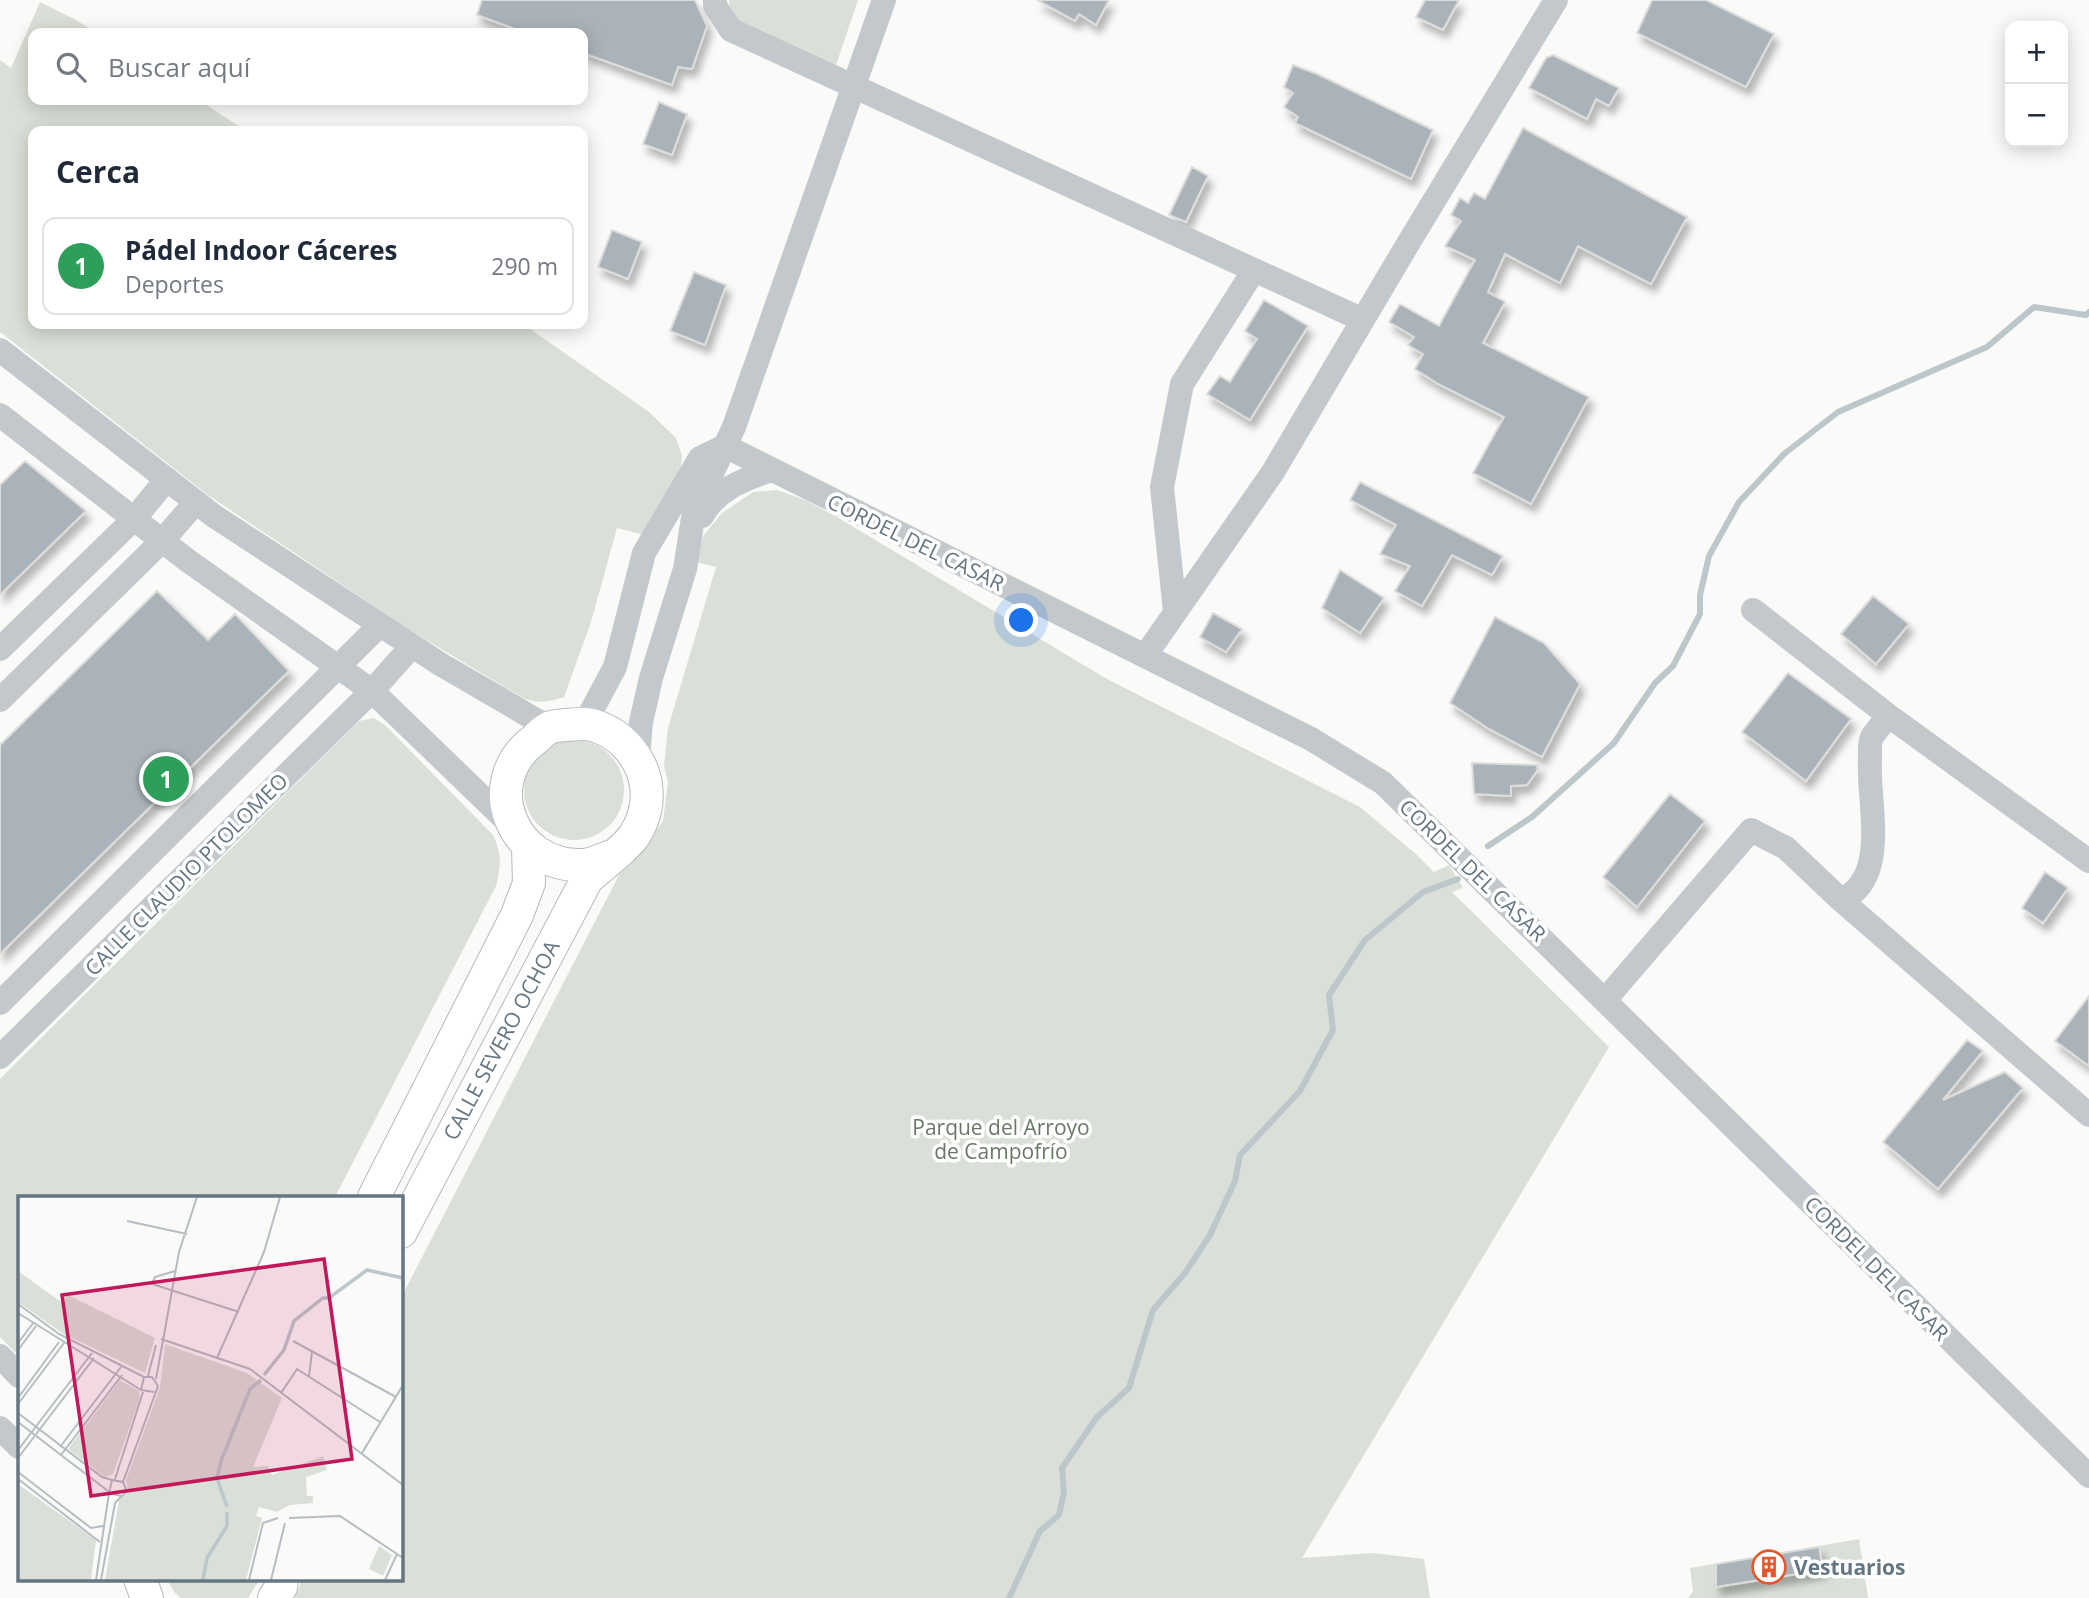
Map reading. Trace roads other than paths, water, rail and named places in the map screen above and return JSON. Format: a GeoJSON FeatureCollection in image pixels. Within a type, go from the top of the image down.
{"type":"FeatureCollection","features":[{"type":"Feature","properties":{"kind":"main road"},"geometry":{"type":"LineString","coordinates":[[585,723],[615,734],[638,757],[647,784],[646,812],[633,838],[612,856],[584,865],[554,862],[520,836],[505,788],[519,751],[550,728],[585,723]]}},
{"type":"Feature","properties":{"kind":"main road","name":"CALLE SEVERO OCHOA"},"geometry":{"type":"LineString","coordinates":[[375,1196],[517,915],[529,883],[520,836]]}},
{"type":"Feature","properties":{"kind":"main road","name":"CALLE SEVERO OCHOA"},"geometry":{"type":"LineString","coordinates":[[402,1230],[587,879],[612,856]]}},
{"type":"Feature","properties":{"kind":"main road"},"geometry":{"type":"LineString","coordinates":[[140,1580],[147,1598]]}},
{"type":"Feature","properties":{"kind":"main road"},"geometry":{"type":"LineString","coordinates":[[274,1598],[282,1580]]}},
{"type":"Feature","properties":{"kind":"street"},"geometry":{"type":"LineString","coordinates":[[715,0],[715,6],[731,30],[1363,320]]}},
{"type":"Feature","properties":{"kind":"street"},"geometry":{"type":"LineString","coordinates":[[638,757],[641,722],[685,569],[694,511],[734,427],[884,0]]}},
{"type":"Feature","properties":{"kind":"street"},"geometry":{"type":"LineString","coordinates":[[1145,656],[1273,472],[1556,0]]}},
{"type":"Feature","properties":{"kind":"street"},"geometry":{"type":"LineString","coordinates":[[1175,611],[1162,486],[1182,384],[1254,270]]}},
{"type":"Feature","properties":{"kind":"street"},"geometry":{"type":"LineString","coordinates":[[0,350],[196,502],[412,646],[550,728]]}},
{"type":"Feature","properties":{"kind":"street"},"geometry":{"type":"LineString","coordinates":[[0,415],[162,541],[372,691],[520,836]]}},
{"type":"Feature","properties":{"kind":"street"},"geometry":{"type":"LineString","coordinates":[[585,723],[615,667],[644,553],[700,458],[725,446]]}},
{"type":"Feature","properties":{"kind":"street","name":"CORDEL DEL CASAR"},"geometry":{"type":"LineString","coordinates":[[725,446],[1311,740],[1383,783],[2089,1476]]}},
{"type":"Feature","properties":{"kind":"street"},"geometry":{"type":"LineString","coordinates":[[689,542],[707,507],[731,485],[771,470]]}},
{"type":"Feature","properties":{"kind":"street"},"geometry":{"type":"LineString","coordinates":[[0,649],[134,519],[167,480]]}},
{"type":"Feature","properties":{"kind":"street"},"geometry":{"type":"LineString","coordinates":[[0,700],[162,541],[196,502]]}},
{"type":"Feature","properties":{"kind":"street"},"geometry":{"type":"LineString","coordinates":[[656,531],[667,530],[689,542]]}},
{"type":"Feature","properties":{"kind":"street"},"geometry":{"type":"LineString","coordinates":[[1753,610],[1889,716],[2089,861]]}},
{"type":"Feature","properties":{"kind":"street","name":"CALLE CLAUDIO PTOLOMEO"},"geometry":{"type":"LineString","coordinates":[[0,1003],[380,625]]}},
{"type":"Feature","properties":{"kind":"street","name":"CALLE CLAUDIO PTOLOMEO"},"geometry":{"type":"LineString","coordinates":[[0,1057],[372,691],[412,646]]}},
{"type":"Feature","properties":{"kind":"street"},"geometry":{"type":"LineString","coordinates":[[1841,900],[1852,895],[1866,877],[1873,843],[1869,774],[1871,738],[1889,716]]}},
{"type":"Feature","properties":{"kind":"street"},"geometry":{"type":"LineString","coordinates":[[1605,1000],[1751,830],[1786,848],[1841,900],[2089,1115]]}},
{"type":"Feature","properties":{"kind":"street"},"geometry":{"type":"LineString","coordinates":[[0,1356],[18,1375]]}},
{"type":"Feature","properties":{"kind":"street"},"geometry":{"type":"LineString","coordinates":[[0,1428],[18,1446]]}},
{"type":"Feature","properties":{"kind":"waterway"},"geometry":{"type":"LineString","coordinates":[[1488,846],[1532,817],[1614,743],[1655,683],[1673,666],[1700,614],[1700,595],[1709,556],[1739,502],[1784,454],[1838,412],[1987,347],[2034,307],[2086,315],[2089,312]]}},
{"type":"Feature","properties":{"kind":"waterway"},"geometry":{"type":"LineString","coordinates":[[1009,1598],[1040,1531],[1059,1515],[1064,1492],[1062,1468],[1097,1417],[1129,1388],[1153,1310],[1185,1273],[1210,1235],[1235,1181],[1240,1155],[1300,1091],[1333,1030],[1329,995],[1365,940],[1423,892],[1458,879]]}},
{"type":"Feature","properties":{"kind":"place","name":"Pádel Indoor Cáceres"},"geometry":{"type":"Point","coordinates":[166,779]}},
{"type":"Feature","properties":{"kind":"place","name":"Vestuarios"},"geometry":{"type":"Point","coordinates":[1769,1567]}},
{"type":"Feature","properties":{"kind":"park label","name":"Parque del Arroyo de Campofrío"},"geometry":{"type":"Point","coordinates":[1001,1139]}}]}
